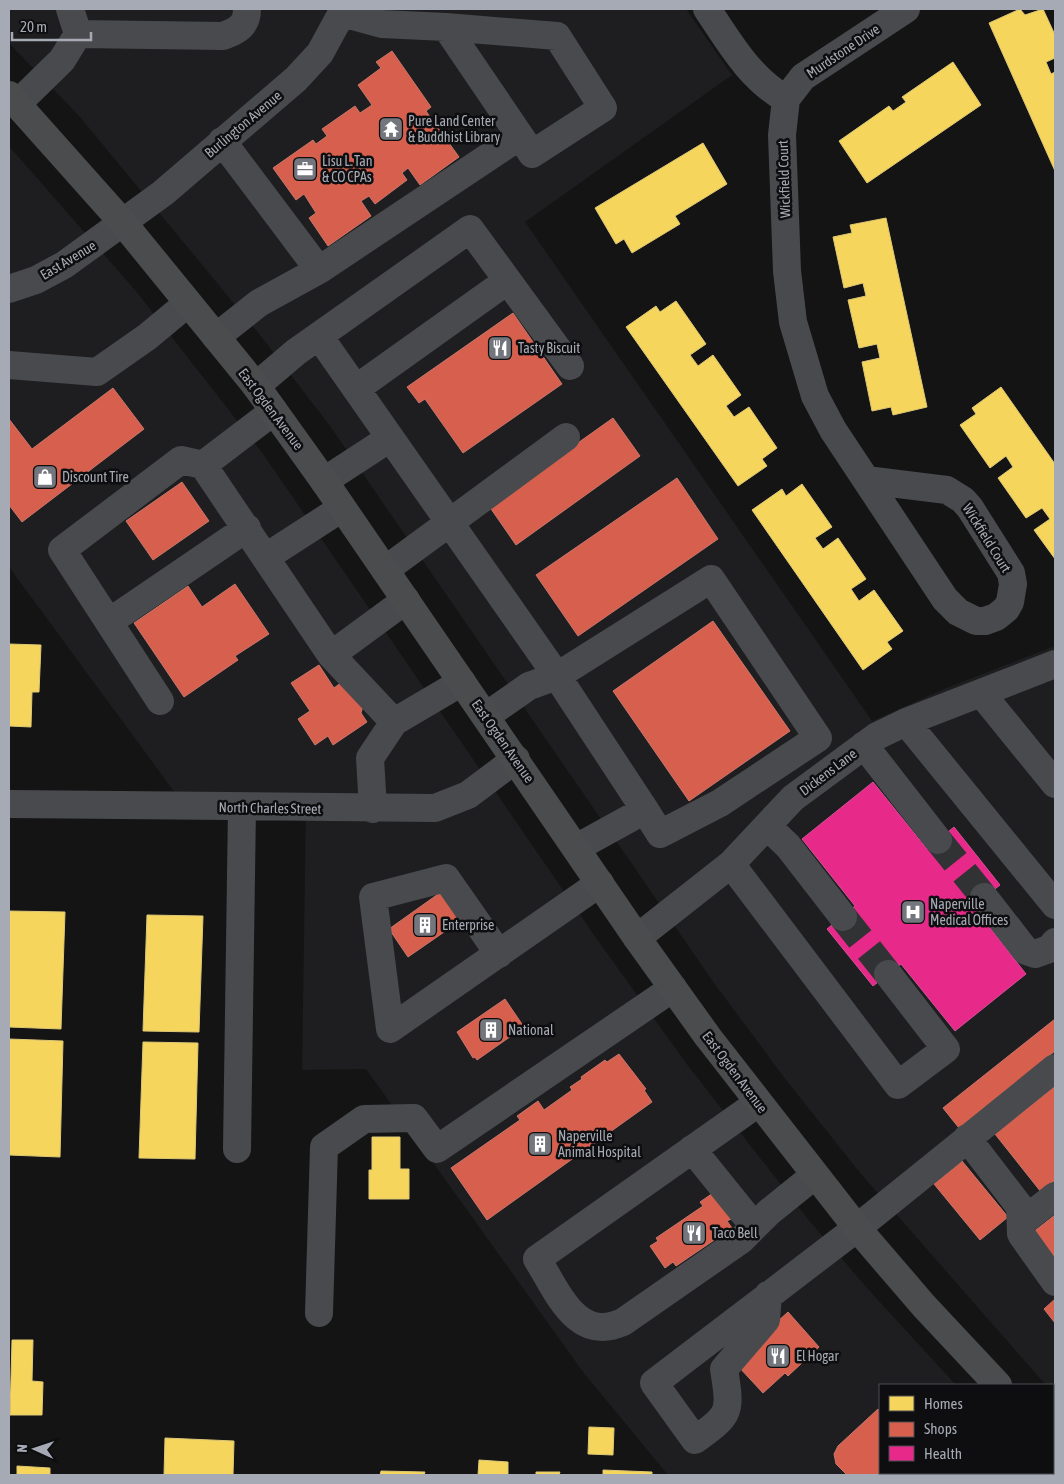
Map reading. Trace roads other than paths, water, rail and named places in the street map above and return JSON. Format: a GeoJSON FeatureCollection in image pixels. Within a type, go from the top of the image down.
{"type":"FeatureCollection","features":[{"type":"Feature","properties":{"kind":"main road","name":"East Ogden Avenue"},"geometry":{"type":"LineString","coordinates":[[13,100],[124,224],[256,386],[324,481],[672,988],[758,1103],[858,1228],[924,1306],[997,1384]]}},
{"type":"Feature","properties":{"kind":"street"},"geometry":{"type":"LineString","coordinates":[[13,100],[62,60],[74,21],[223,36],[236,32],[246,22],[247,9]]}},
{"type":"Feature","properties":{"kind":"street"},"geometry":{"type":"LineString","coordinates":[[707,9],[746,67],[760,82],[786,100]]}},
{"type":"Feature","properties":{"kind":"street","name":"Murdstone Drive"},"geometry":{"type":"LineString","coordinates":[[786,100],[803,77],[906,9]]}},
{"type":"Feature","properties":{"kind":"street"},"geometry":{"type":"LineString","coordinates":[[343,11],[382,24],[446,27],[557,36],[603,108],[532,154],[446,27]]}},
{"type":"Feature","properties":{"kind":"street","name":"Burlington Avenue"},"geometry":{"type":"LineString","coordinates":[[124,224],[296,79],[320,53],[343,11]]}},
{"type":"Feature","properties":{"kind":"street","name":"Wickfield Court"},"geometry":{"type":"LineString","coordinates":[[786,100],[782,135],[787,271],[793,322],[815,396],[833,430],[866,480],[946,599],[958,612],[967,618],[985,621],[1006,609],[1012,594],[1011,573],[963,500],[947,490],[866,480]]}},
{"type":"Feature","properties":{"kind":"street"},"geometry":{"type":"LineString","coordinates":[[216,337],[259,303],[320,270],[520,136]]}},
{"type":"Feature","properties":{"kind":"street"},"geometry":{"type":"LineString","coordinates":[[222,141],[320,270]]}},
{"type":"Feature","properties":{"kind":"street","name":"East Avenue"},"geometry":{"type":"LineString","coordinates":[[9,288],[36,280],[64,266],[124,224]]}},
{"type":"Feature","properties":{"kind":"street"},"geometry":{"type":"LineString","coordinates":[[256,386],[319,336],[470,229],[570,366]]}},
{"type":"Feature","properties":{"kind":"street"},"geometry":{"type":"LineString","coordinates":[[357,388],[507,281]]}},
{"type":"Feature","properties":{"kind":"street"},"geometry":{"type":"LineString","coordinates":[[9,365],[97,372],[147,337],[188,303]]}},
{"type":"Feature","properties":{"kind":"street"},"geometry":{"type":"LineString","coordinates":[[319,336],[557,676],[660,834],[720,803],[818,738],[711,579],[557,676],[529,686],[486,716]]}},
{"type":"Feature","properties":{"kind":"street"},"geometry":{"type":"LineString","coordinates":[[203,465],[274,411]]}},
{"type":"Feature","properties":{"kind":"street"},"geometry":{"type":"LineString","coordinates":[[385,570],[566,437]]}},
{"type":"Feature","properties":{"kind":"street"},"geometry":{"type":"LineString","coordinates":[[324,481],[390,438]]}},
{"type":"Feature","properties":{"kind":"street"},"geometry":{"type":"LineString","coordinates":[[160,701],[62,550],[182,460],[203,465],[331,655],[394,722]]}},
{"type":"Feature","properties":{"kind":"street"},"geometry":{"type":"LineString","coordinates":[[266,557],[342,508]]}},
{"type":"Feature","properties":{"kind":"street"},"geometry":{"type":"LineString","coordinates":[[109,622],[246,528]]}},
{"type":"Feature","properties":{"kind":"street"},"geometry":{"type":"LineString","coordinates":[[331,655],[406,600]]}},
{"type":"Feature","properties":{"kind":"street","name":"Dickens Lane"},"geometry":{"type":"LineString","coordinates":[[637,938],[731,864],[793,798],[864,745],[906,722],[1055,665]]}},
{"type":"Feature","properties":{"kind":"street"},"geometry":{"type":"LineString","coordinates":[[373,809],[370,758],[394,722],[462,682]]}},
{"type":"Feature","properties":{"kind":"street"},"geometry":{"type":"LineString","coordinates":[[981,693],[1055,784]]}},
{"type":"Feature","properties":{"kind":"street"},"geometry":{"type":"LineString","coordinates":[[906,722],[1055,905]]}},
{"type":"Feature","properties":{"kind":"street"},"geometry":{"type":"LineString","coordinates":[[864,745],[938,840]]}},
{"type":"Feature","properties":{"kind":"street","name":"North Charles Street"},"geometry":{"type":"LineString","coordinates":[[9,804],[428,809],[448,804],[468,795],[516,759]]}},
{"type":"Feature","properties":{"kind":"street"},"geometry":{"type":"LineString","coordinates":[[237,1149],[242,807]]}},
{"type":"Feature","properties":{"kind":"street"},"geometry":{"type":"LineString","coordinates":[[576,848],[645,810]]}},
{"type":"Feature","properties":{"kind":"street"},"geometry":{"type":"LineString","coordinates":[[768,826],[788,846],[842,917]]}},
{"type":"Feature","properties":{"kind":"street"},"geometry":{"type":"LineString","coordinates":[[731,864],[898,1085],[946,1049],[888,974]]}},
{"type":"Feature","properties":{"kind":"street"},"geometry":{"type":"LineString","coordinates":[[499,954],[446,878],[373,897],[390,1029],[499,954],[600,883]]}},
{"type":"Feature","properties":{"kind":"street"},"geometry":{"type":"LineString","coordinates":[[984,897],[1026,951],[1035,954],[1049,949],[1055,942]]}},
{"type":"Feature","properties":{"kind":"street"},"geometry":{"type":"LineString","coordinates":[[319,1313],[324,1147],[364,1119],[414,1118],[437,1149],[672,988]]}},
{"type":"Feature","properties":{"kind":"street"},"geometry":{"type":"LineString","coordinates":[[768,1295],[766,1320],[724,1369],[729,1400],[722,1421],[695,1440],[654,1383],[768,1295],[858,1228],[966,1138],[1055,1068]]}},
{"type":"Feature","properties":{"kind":"street"},"geometry":{"type":"LineString","coordinates":[[758,1103],[537,1259],[577,1319],[587,1324],[604,1328],[623,1322],[741,1240],[754,1226],[815,1175]]}},
{"type":"Feature","properties":{"kind":"street"},"geometry":{"type":"LineString","coordinates":[[966,1138],[1020,1207],[1021,1234],[1055,1282]]}},
{"type":"Feature","properties":{"kind":"street"},"geometry":{"type":"LineString","coordinates":[[692,1149],[754,1226]]}},
{"type":"Feature","properties":{"kind":"street"},"geometry":{"type":"LineString","coordinates":[[1020,1223],[1055,1196]]}},
{"type":"Feature","properties":{"kind":"tunnel"},"geometry":{"type":"LineString","coordinates":[[938,840],[984,897]]}},
{"type":"Feature","properties":{"kind":"tunnel"},"geometry":{"type":"LineString","coordinates":[[843,917],[888,974]]}},
{"type":"Feature","properties":{"kind":"place","name":"Pure Land Center & Buddhist Library"},"geometry":{"type":"Point","coordinates":[391,129]}},
{"type":"Feature","properties":{"kind":"place","name":"Lisu L. Tan & CO CPAs"},"geometry":{"type":"Point","coordinates":[305,169]}},
{"type":"Feature","properties":{"kind":"place","name":"Tasty Biscuit"},"geometry":{"type":"Point","coordinates":[500,348]}},
{"type":"Feature","properties":{"kind":"place","name":"Discount Tire"},"geometry":{"type":"Point","coordinates":[45,477]}},
{"type":"Feature","properties":{"kind":"place","name":"Naperville Medical Offices"},"geometry":{"type":"Point","coordinates":[913,912]}},
{"type":"Feature","properties":{"kind":"place","name":"Enterprise"},"geometry":{"type":"Point","coordinates":[425,925]}},
{"type":"Feature","properties":{"kind":"place","name":"National"},"geometry":{"type":"Point","coordinates":[491,1030]}},
{"type":"Feature","properties":{"kind":"place","name":"Naperville Animal Hospital"},"geometry":{"type":"Point","coordinates":[540,1144]}},
{"type":"Feature","properties":{"kind":"place","name":"Taco Bell"},"geometry":{"type":"Point","coordinates":[694,1233]}},
{"type":"Feature","properties":{"kind":"place","name":"El Hogar"},"geometry":{"type":"Point","coordinates":[778,1356]}}]}
